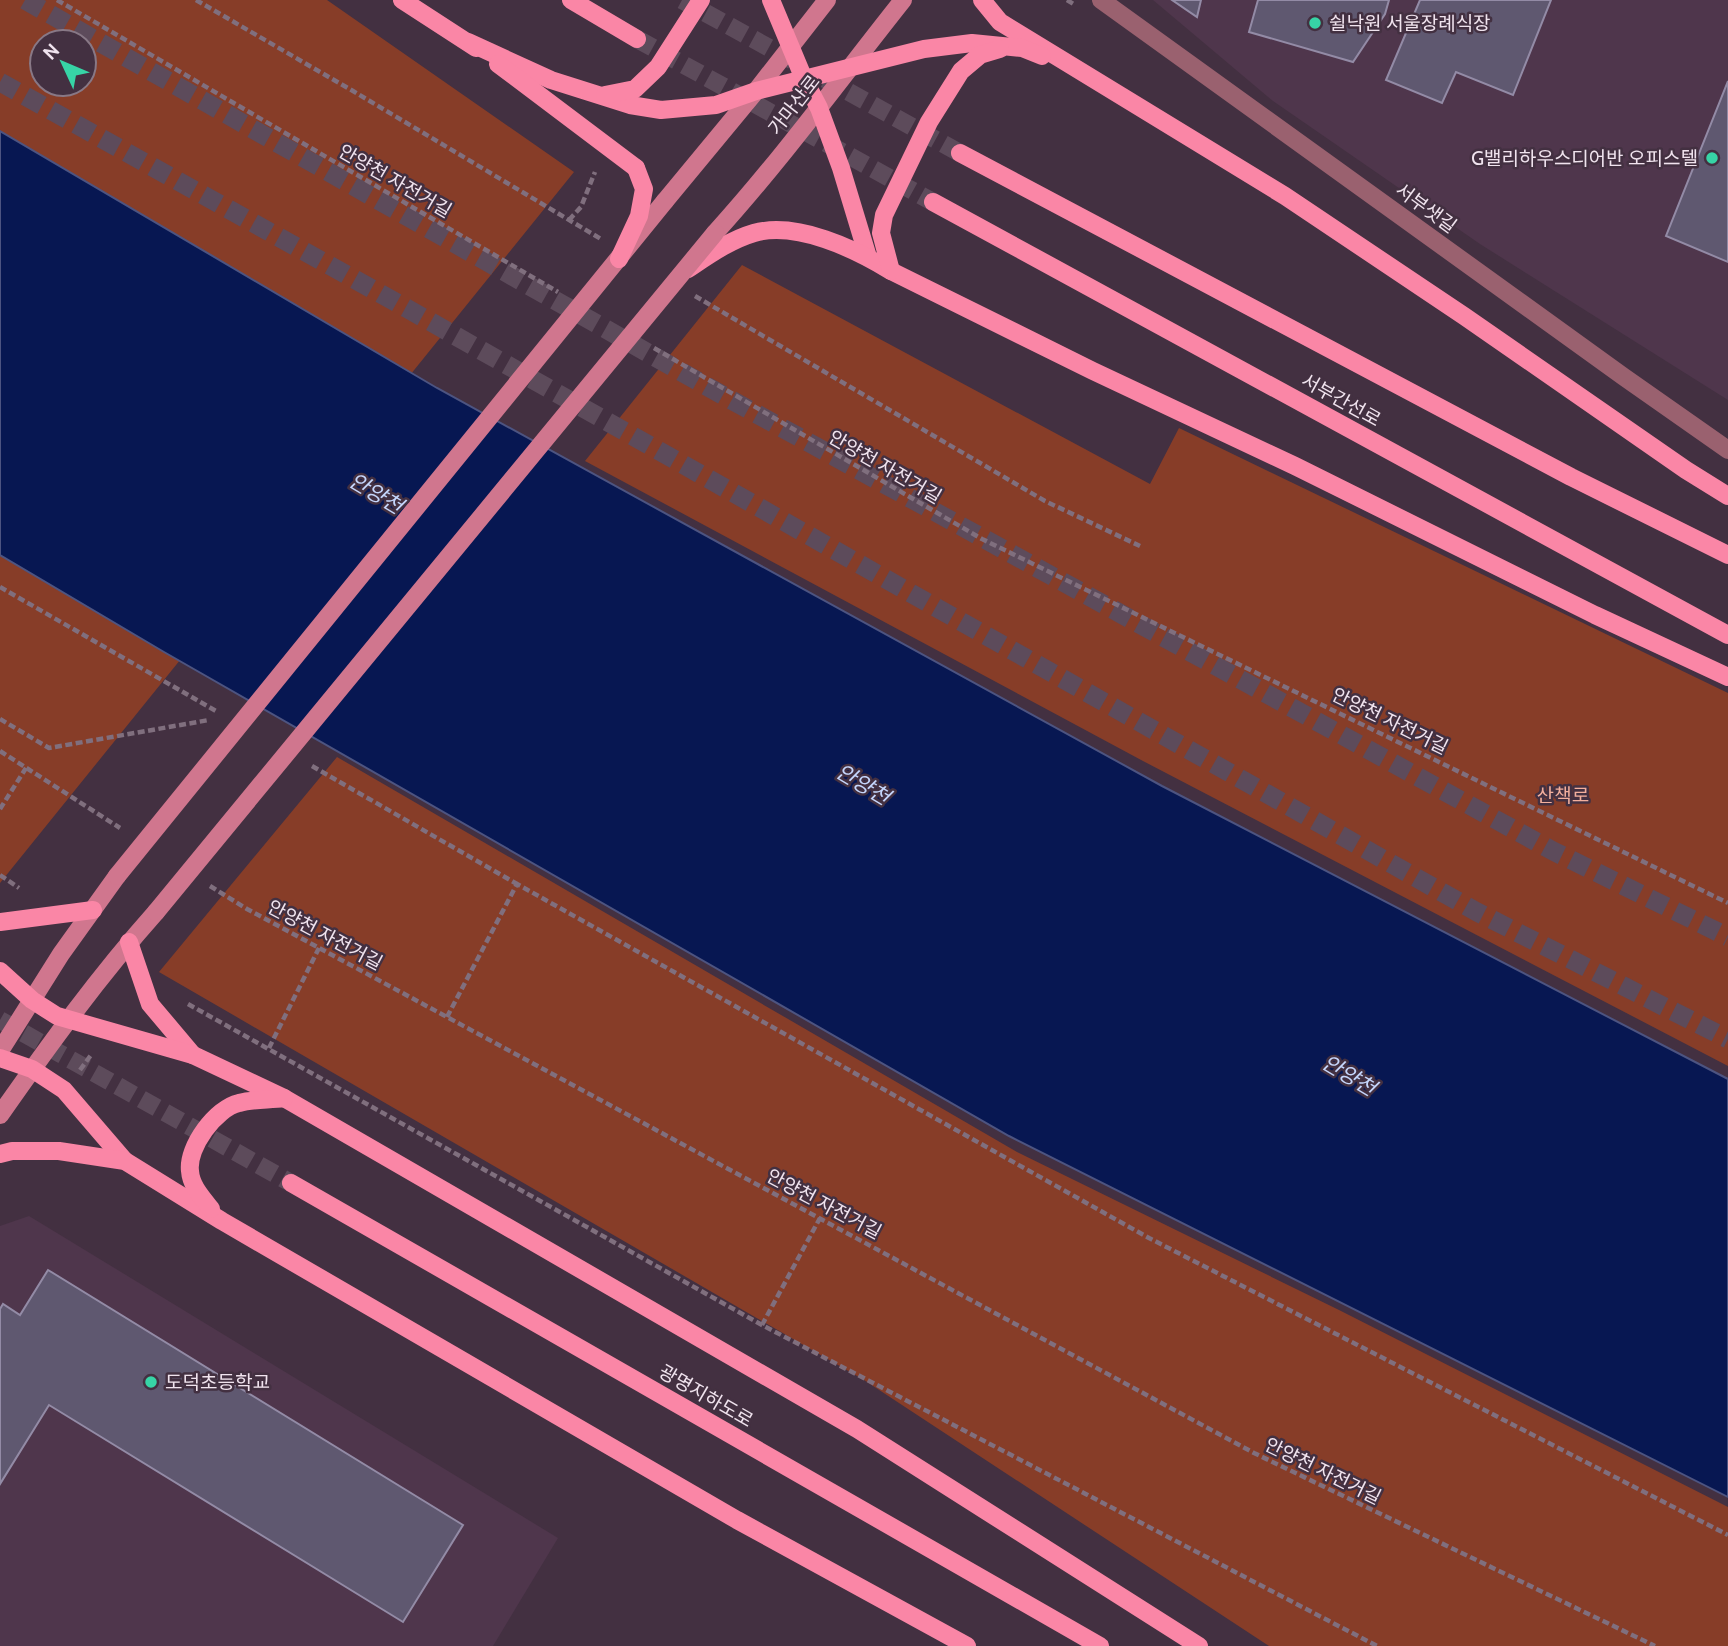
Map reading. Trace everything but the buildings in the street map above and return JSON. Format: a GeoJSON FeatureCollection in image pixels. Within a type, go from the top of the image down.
{"type":"FeatureCollection","features":[{"type":"Feature","properties":{"kind":"main road"},"geometry":{"type":"LineString","coordinates":[[402,0],[468,42],[636,167],[644,189],[639,216],[619,259]]}},
{"type":"Feature","properties":{"kind":"main road"},"geometry":{"type":"LineString","coordinates":[[572,0],[637,39]]}},
{"type":"Feature","properties":{"kind":"main road"},"geometry":{"type":"LineString","coordinates":[[601,96],[635,89],[658,67],[701,0]]}},
{"type":"Feature","properties":{"kind":"main road"},"geometry":{"type":"LineString","coordinates":[[771,0],[819,108],[841,168],[868,257]]}},
{"type":"Feature","properties":{"kind":"main road","name":"가마산로"},"geometry":{"type":"LineString","coordinates":[[0,1051],[61,954],[117,876],[756,91],[827,0]]}},
{"type":"Feature","properties":{"kind":"main road","name":"가마산로"},"geometry":{"type":"LineString","coordinates":[[0,1115],[68,1019],[129,942],[682,272],[719,240],[742,203],[903,0]]}},
{"type":"Feature","properties":{"kind":"main road"},"geometry":{"type":"LineString","coordinates":[[982,0],[1000,22],[1285,196],[1728,496]]}},
{"type":"Feature","properties":{"kind":"main road"},"geometry":{"type":"LineString","coordinates":[[468,42],[551,80],[629,105],[661,110],[716,105],[756,91],[849,67],[925,49],[972,43],[1022,48],[1072,66]]}},
{"type":"Feature","properties":{"kind":"main road"},"geometry":{"type":"LineString","coordinates":[[891,271],[881,233],[884,215],[929,122],[961,71],[980,55],[1007,47]]}},
{"type":"Feature","properties":{"kind":"main road","name":"서부간선로"},"geometry":{"type":"LineString","coordinates":[[960,153],[1571,477],[1728,555]]}},
{"type":"Feature","properties":{"kind":"main road","name":"서부간선로"},"geometry":{"type":"LineString","coordinates":[[933,202],[1728,635]]}},
{"type":"Feature","properties":{"kind":"main road"},"geometry":{"type":"LineString","coordinates":[[719,240],[772,229],[788,230],[808,234],[868,257],[1093,371],[1295,466],[1595,615],[1728,677]]}},
{"type":"Feature","properties":{"kind":"main road"},"geometry":{"type":"LineString","coordinates":[[0,922],[93,909]]}},
{"type":"Feature","properties":{"kind":"main road"},"geometry":{"type":"LineString","coordinates":[[129,942],[150,1004],[193,1055]]}},
{"type":"Feature","properties":{"kind":"main road"},"geometry":{"type":"LineString","coordinates":[[0,971],[48,1011],[109,1032],[193,1055],[284,1098],[857,1429],[1199,1646]]}},
{"type":"Feature","properties":{"kind":"main road"},"geometry":{"type":"LineString","coordinates":[[0,1058],[32,1069],[64,1090],[125,1161],[222,1221],[737,1520],[967,1646]]}},
{"type":"Feature","properties":{"kind":"main road"},"geometry":{"type":"LineString","coordinates":[[222,1221],[194,1187],[189,1169],[195,1144],[214,1118],[237,1103],[284,1098]]}},
{"type":"Feature","properties":{"kind":"main road"},"geometry":{"type":"LineString","coordinates":[[0,1154],[12,1151],[59,1151],[125,1161]]}},
{"type":"Feature","properties":{"kind":"main road","name":"광명지하도로"},"geometry":{"type":"LineString","coordinates":[[291,1183],[1100,1646]]}},
{"type":"Feature","properties":{"kind":"street","name":"서부샛길"},"geometry":{"type":"LineString","coordinates":[[1101,0],[1728,450]]}},
{"type":"Feature","properties":{"kind":"path","name":"안양천 자전거길"},"geometry":{"type":"LineString","coordinates":[[57,0],[561,294]]}},
{"type":"Feature","properties":{"kind":"path"},"geometry":{"type":"LineString","coordinates":[[569,220],[581,207],[595,172]]}},
{"type":"Feature","properties":{"kind":"path","name":"안양천 자전거길"},"geometry":{"type":"LineString","coordinates":[[645,343],[982,539],[1728,903]]}},
{"type":"Feature","properties":{"kind":"path"},"geometry":{"type":"LineString","coordinates":[[0,719],[49,748],[212,719]]}},
{"type":"Feature","properties":{"kind":"path"},"geometry":{"type":"LineString","coordinates":[[0,751],[131,835]]}},
{"type":"Feature","properties":{"kind":"path"},"geometry":{"type":"LineString","coordinates":[[0,809],[26,768]]}},
{"type":"Feature","properties":{"kind":"path"},"geometry":{"type":"LineString","coordinates":[[0,875],[19,888]]}},
{"type":"Feature","properties":{"kind":"path","name":"안양천 자전거길"},"geometry":{"type":"LineString","coordinates":[[200,879],[247,909],[1254,1453],[1655,1646]]}},
{"type":"Feature","properties":{"kind":"path"},"geometry":{"type":"LineString","coordinates":[[447,1017],[517,884],[1149,1238],[1728,1535]]}},
{"type":"Feature","properties":{"kind":"path"},"geometry":{"type":"LineString","coordinates":[[269,1048],[319,948]]}},
{"type":"Feature","properties":{"kind":"path"},"geometry":{"type":"LineString","coordinates":[[180,1000],[762,1325],[1377,1646]]}},
{"type":"Feature","properties":{"kind":"path"},"geometry":{"type":"LineString","coordinates":[[64,1090],[109,1032]]}},
{"type":"Feature","properties":{"kind":"path"},"geometry":{"type":"LineString","coordinates":[[762,1325],[820,1218]]}},
{"type":"Feature","properties":{"kind":"shaded area"},"geometry":{"type":"Polygon","coordinates":[[[1153,0],[1728,0],[1728,400],[1480,244],[1273,101],[1153,0]]]}},
{"type":"Feature","properties":{"kind":"shaded area","name":"도덕초등학교"},"geometry":{"type":"Polygon","coordinates":[[[29,1216],[558,1538],[493,1646],[0,1646],[0,1226],[29,1216]]]}},
{"type":"Feature","properties":{"kind":"green space"},"geometry":{"type":"Polygon","coordinates":[[[0,0],[327,0],[574,172],[0,883],[0,0]]]}},
{"type":"Feature","properties":{"kind":"green space","name":"산책로"},"geometry":{"type":"Polygon","coordinates":[[[742,265],[1150,484],[1179,428],[1728,693],[1728,1066],[1143,761],[585,461],[742,265]]]}},
{"type":"Feature","properties":{"kind":"green space"},"geometry":{"type":"Polygon","coordinates":[[[337,757],[1017,1152],[1339,1310],[1728,1507],[1728,1646],[1269,1646],[864,1380],[159,972],[337,757]]]}},
{"type":"Feature","properties":{"kind":"water","name":"안양천"},"geometry":{"type":"Polygon","coordinates":[[[0,131],[437,388],[1162,786],[1728,1079],[1728,1497],[1009,1136],[164,652],[0,555],[0,131]]]}},
{"type":"Feature","properties":{"kind":"tunnel"},"geometry":{"type":"LineString","coordinates":[[25,0],[724,396],[1553,851],[1728,937]]}},
{"type":"Feature","properties":{"kind":"tunnel"},"geometry":{"type":"LineString","coordinates":[[682,0],[795,62]]}},
{"type":"Feature","properties":{"kind":"tunnel"},"geometry":{"type":"LineString","coordinates":[[637,39],[933,202]]}},
{"type":"Feature","properties":{"kind":"tunnel"},"geometry":{"type":"LineString","coordinates":[[825,79],[960,153]]}},
{"type":"Feature","properties":{"kind":"tunnel"},"geometry":{"type":"LineString","coordinates":[[0,82],[1477,912],[1728,1039]]}},
{"type":"Feature","properties":{"kind":"tunnel"},"geometry":{"type":"LineString","coordinates":[[0,1020],[291,1183]]}},
{"type":"Feature","properties":{"kind":"place","name":"쉴낙원 서울장례식장"},"geometry":{"type":"Point","coordinates":[1315,23]}},
{"type":"Feature","properties":{"kind":"place","name":"G밸리하우스디어반 오피스텔"},"geometry":{"type":"Point","coordinates":[1712,158]}},
{"type":"Feature","properties":{"kind":"place","name":"도덕초등학교"},"geometry":{"type":"Point","coordinates":[151,1382]}}]}
